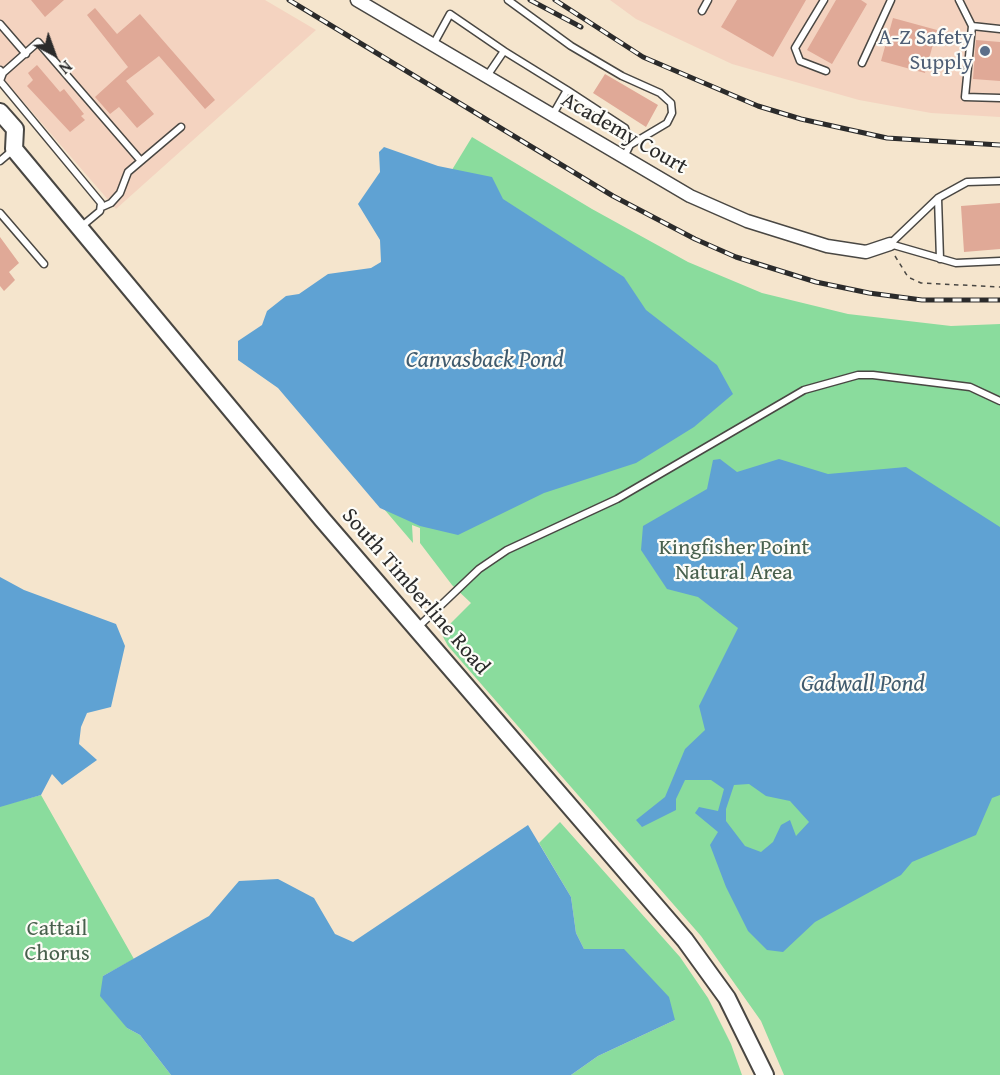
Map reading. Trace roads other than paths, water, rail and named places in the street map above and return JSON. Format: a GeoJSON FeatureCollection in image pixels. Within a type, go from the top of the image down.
{"type":"FeatureCollection","features":[{"type":"Feature","properties":{"kind":"main road","name":"South Timberline Road"},"geometry":{"type":"LineString","coordinates":[[0,112],[15,129],[7,148],[80,228],[416,628],[685,940],[727,998],[765,1075]]}},
{"type":"Feature","properties":{"kind":"street","name":"Academy Court"},"geometry":{"type":"LineString","coordinates":[[357,0],[690,196],[780,233],[827,246],[866,252],[890,244]]}},
{"type":"Feature","properties":{"kind":"lane"},"geometry":{"type":"LineString","coordinates":[[508,0],[571,46],[622,76],[660,93],[671,103],[672,113],[667,123],[630,145],[622,158]]}},
{"type":"Feature","properties":{"kind":"lane"},"geometry":{"type":"LineString","coordinates":[[702,11],[708,0]]}},
{"type":"Feature","properties":{"kind":"lane"},"geometry":{"type":"LineString","coordinates":[[824,0],[795,48],[800,61],[826,71]]}},
{"type":"Feature","properties":{"kind":"lane"},"geometry":{"type":"LineString","coordinates":[[862,63],[891,0]]}},
{"type":"Feature","properties":{"kind":"lane"},"geometry":{"type":"LineString","coordinates":[[959,0],[972,26],[965,97],[1000,98]]}},
{"type":"Feature","properties":{"kind":"lane"},"geometry":{"type":"LineString","coordinates":[[433,45],[450,14],[626,128],[630,145]]}},
{"type":"Feature","properties":{"kind":"lane"},"geometry":{"type":"LineString","coordinates":[[0,24],[26,54]]}},
{"type":"Feature","properties":{"kind":"lane"},"geometry":{"type":"LineString","coordinates":[[972,26],[1000,29]]}},
{"type":"Feature","properties":{"kind":"lane"},"geometry":{"type":"LineString","coordinates":[[102,207],[0,81],[1,72],[38,42],[141,161]]}},
{"type":"Feature","properties":{"kind":"lane"},"geometry":{"type":"LineString","coordinates":[[486,77],[504,51]]}},
{"type":"Feature","properties":{"kind":"lane"},"geometry":{"type":"LineString","coordinates":[[552,116],[567,90]]}},
{"type":"Feature","properties":{"kind":"lane"},"geometry":{"type":"LineString","coordinates":[[80,228],[120,193],[128,172],[182,127]]}},
{"type":"Feature","properties":{"kind":"lane"},"geometry":{"type":"LineString","coordinates":[[0,161],[7,148]]}},
{"type":"Feature","properties":{"kind":"lane"},"geometry":{"type":"LineString","coordinates":[[1000,181],[967,182],[938,198],[890,244],[956,263],[1000,261]]}},
{"type":"Feature","properties":{"kind":"lane"},"geometry":{"type":"LineString","coordinates":[[938,198],[940,259]]}},
{"type":"Feature","properties":{"kind":"lane"},"geometry":{"type":"LineString","coordinates":[[0,213],[44,264]]}},
{"type":"Feature","properties":{"kind":"lane"},"geometry":{"type":"LineString","coordinates":[[416,628],[479,570],[507,550],[617,499],[804,390],[858,375],[873,375],[970,387],[1000,401]]}},
{"type":"Feature","properties":{"kind":"water","name":"Canvasback Pond"},"geometry":{"type":"Polygon","coordinates":[[[384,147],[438,166],[492,177],[503,199],[624,277],[646,310],[717,365],[733,394],[694,427],[636,463],[544,493],[458,535],[420,526],[380,508],[278,388],[238,360],[238,341],[262,325],[267,311],[286,296],[299,294],[328,274],[371,268],[381,262],[380,240],[358,204],[380,172],[379,152],[384,147]]]}},
{"type":"Feature","properties":{"kind":"water","name":"Gadwall Pond"},"geometry":{"type":"Polygon","coordinates":[[[720,459],[737,472],[779,459],[828,474],[906,467],[1000,527],[1000,795],[992,798],[976,835],[912,862],[901,875],[815,922],[783,952],[767,950],[748,931],[726,887],[710,845],[718,832],[695,813],[699,807],[718,811],[724,789],[711,780],[685,780],[676,799],[676,810],[642,827],[636,820],[665,797],[685,749],[705,730],[699,706],[738,628],[698,597],[667,589],[641,550],[643,526],[707,489],[713,460],[720,459]],[[749,784],[734,785],[726,809],[726,821],[745,846],[761,852],[773,842],[781,825],[790,820],[796,836],[809,822],[790,801],[766,796],[749,784]]]}},
{"type":"Feature","properties":{"kind":"water"},"geometry":{"type":"Polygon","coordinates":[[[0,577],[24,590],[116,624],[125,646],[111,707],[87,713],[81,727],[79,744],[97,760],[62,785],[52,774],[41,795],[0,807],[0,577]]]}},
{"type":"Feature","properties":{"kind":"water"},"geometry":{"type":"Polygon","coordinates":[[[528,825],[571,897],[576,933],[584,949],[624,949],[669,997],[675,1020],[598,1056],[571,1075],[171,1075],[140,1035],[127,1028],[100,996],[103,976],[209,916],[239,881],[278,879],[314,898],[335,934],[353,942],[528,825]]]}},
{"type":"Feature","properties":{"kind":"railway"},"geometry":{"type":"LineString","coordinates":[[289,0],[613,196],[695,239],[736,257],[816,282],[869,293],[922,300],[1000,300]]}},
{"type":"Feature","properties":{"kind":"railway"},"geometry":{"type":"LineString","coordinates":[[530,0],[581,27]]}},
{"type":"Feature","properties":{"kind":"railway"},"geometry":{"type":"LineString","coordinates":[[555,0],[643,57],[758,106],[801,119],[887,138],[1000,145]]}},
{"type":"Feature","properties":{"kind":"place","name":"A-Z Safety Supply"},"geometry":{"type":"Point","coordinates":[985,51]}},
{"type":"Feature","properties":{"kind":"park label","name":"Kingfisher Point Natural Area"},"geometry":{"type":"Point","coordinates":[734,560]}},
{"type":"Feature","properties":{"kind":"park label","name":"Cattail Chorus"},"geometry":{"type":"Point","coordinates":[57,942]}}]}
